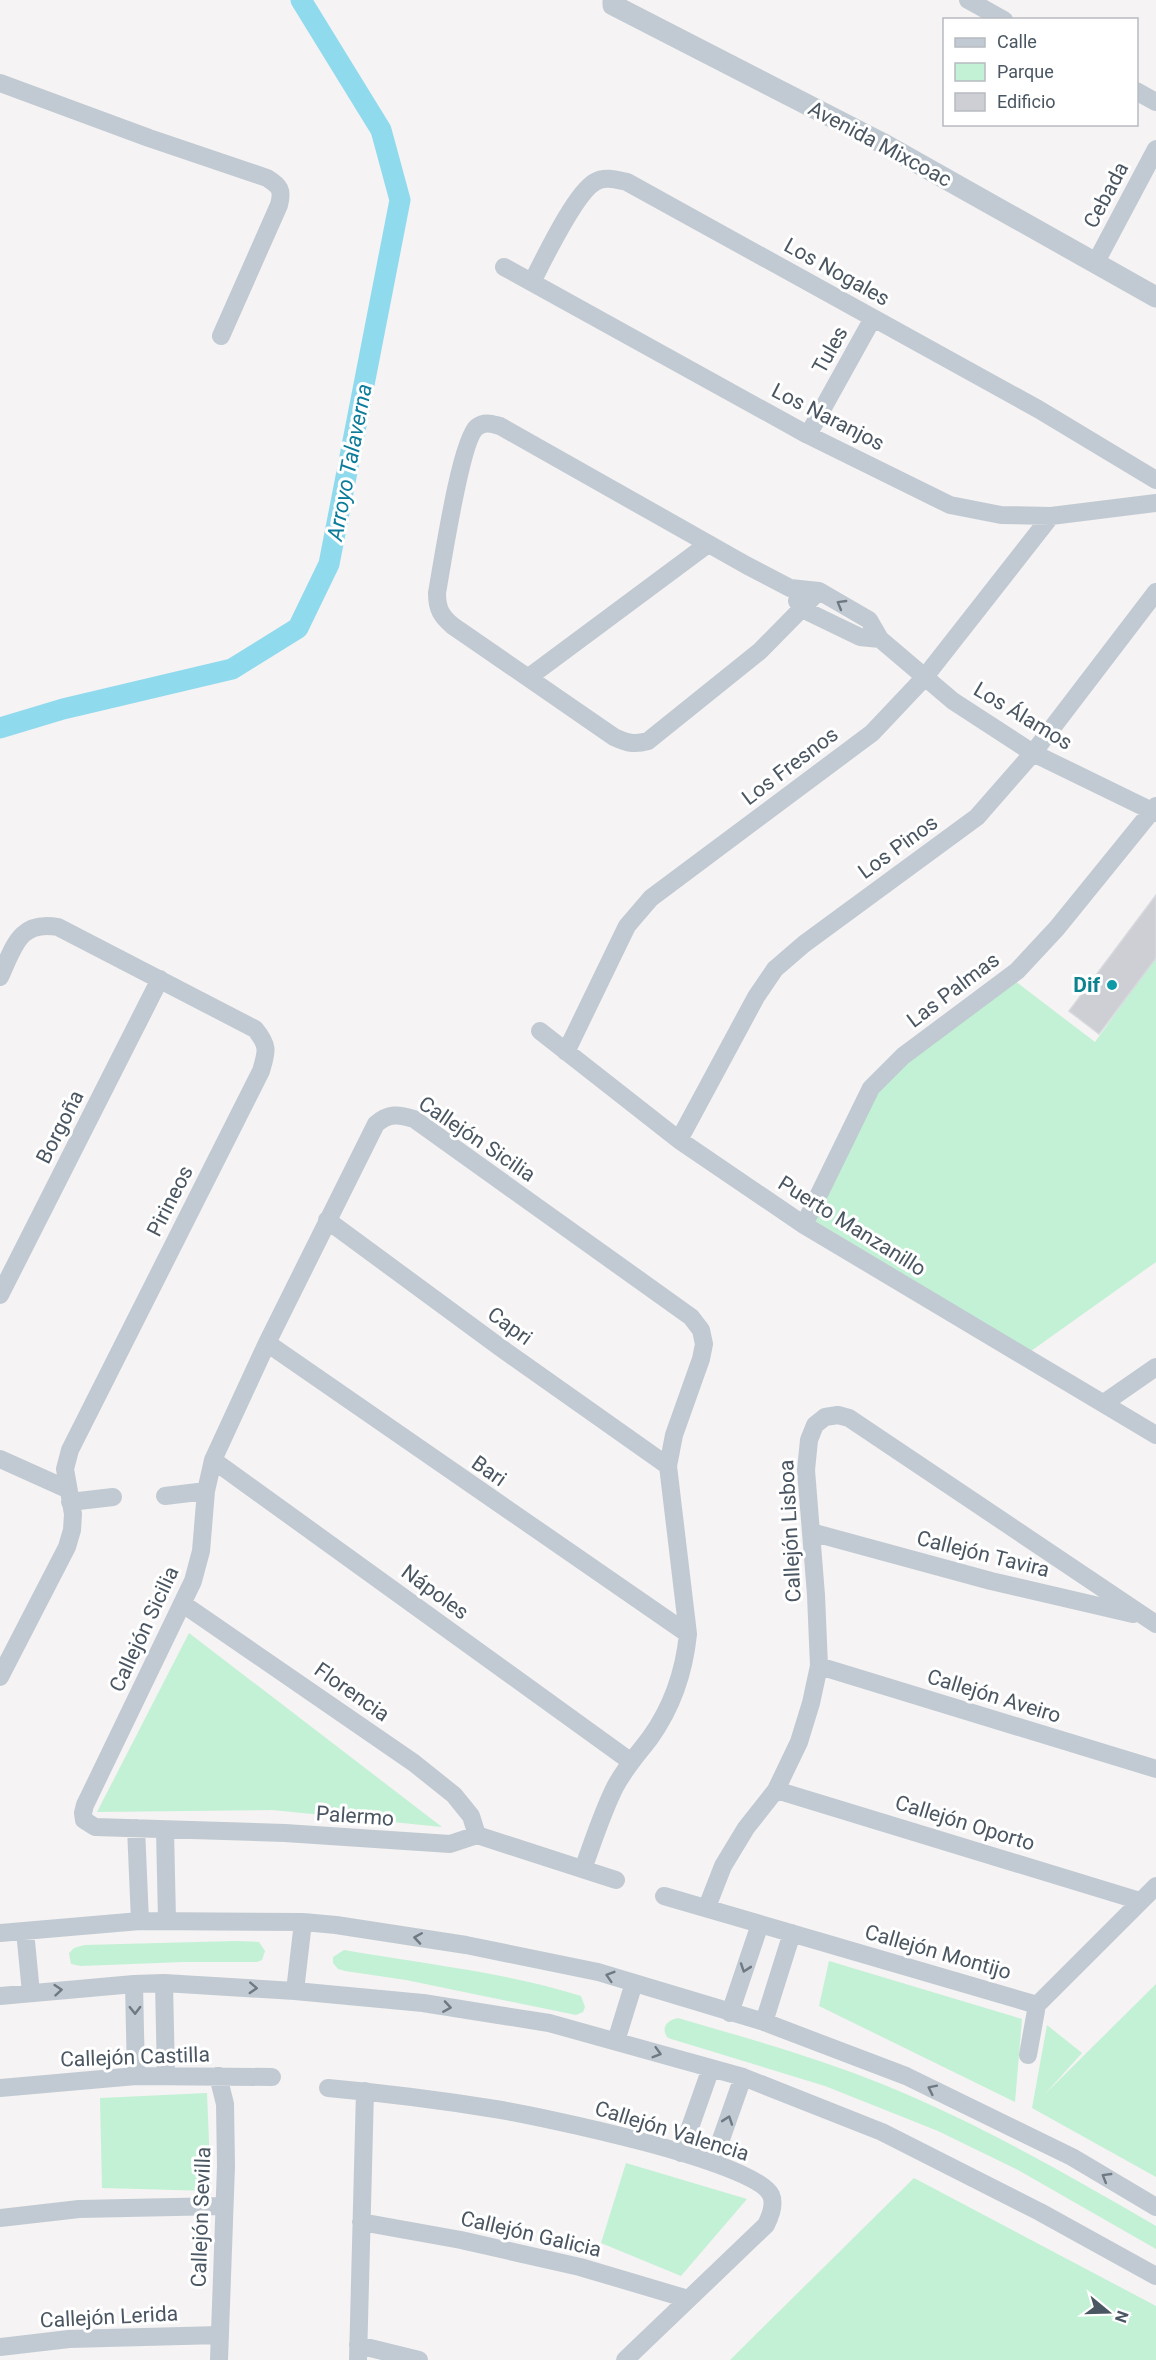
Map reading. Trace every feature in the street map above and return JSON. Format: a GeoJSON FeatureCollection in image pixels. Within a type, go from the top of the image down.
{"type":"FeatureCollection","features":[{"type":"Feature","properties":{"kind":"street"},"geometry":{"type":"LineString","coordinates":[[968,0],[1000,18]]}},
{"type":"Feature","properties":{"kind":"street","name":"Avenida Mixcoac"},"geometry":{"type":"LineString","coordinates":[[608,2],[882,143],[1156,297]]}},
{"type":"Feature","properties":{"kind":"street"},"geometry":{"type":"LineString","coordinates":[[0,83],[149,138],[267,178],[278,185],[282,193],[279,205],[221,336]]}},
{"type":"Feature","properties":{"kind":"street"},"geometry":{"type":"LineString","coordinates":[[1138,92],[1156,102]]}},
{"type":"Feature","properties":{"kind":"street","name":"Cebada"},"geometry":{"type":"LineString","coordinates":[[1096,262],[1156,149]]}},
{"type":"Feature","properties":{"kind":"street","name":"Los Nogales"},"geometry":{"type":"LineString","coordinates":[[532,282],[579,197],[595,182],[610,178],[627,182],[1038,409],[1156,480]]}},
{"type":"Feature","properties":{"kind":"street","name":"Los Naranjos"},"geometry":{"type":"LineString","coordinates":[[504,267],[808,435],[950,505],[1001,515],[1051,516],[1156,503]]}},
{"type":"Feature","properties":{"kind":"street","name":"Tules"},"geometry":{"type":"LineString","coordinates":[[808,435],[873,318]]}},
{"type":"Feature","properties":{"kind":"street"},"geometry":{"type":"LineString","coordinates":[[486,423],[500,426],[790,588],[819,591],[760,651],[648,741],[637,744],[627,743],[614,737],[453,626],[441,616],[437,606],[437,592],[463,461],[470,438],[477,427],[486,423]]}},
{"type":"Feature","properties":{"kind":"street","name":"Los Fresnos"},"geometry":{"type":"LineString","coordinates":[[566,1052],[627,926],[651,898],[872,733],[924,678],[1051,516]]}},
{"type":"Feature","properties":{"kind":"street"},"geometry":{"type":"LineString","coordinates":[[529,677],[708,544]]}},
{"type":"Feature","properties":{"kind":"street"},"geometry":{"type":"LineString","coordinates":[[790,588],[802,609],[860,637],[880,639]]}},
{"type":"Feature","properties":{"kind":"street","name":"Los Álamos"},"geometry":{"type":"LineString","coordinates":[[819,591],[869,620],[880,639],[953,701],[1034,753],[1155,810]]}},
{"type":"Feature","properties":{"kind":"street","name":"Los Pinos"},"geometry":{"type":"LineString","coordinates":[[679,1140],[756,996],[775,969],[804,944],[977,817],[1034,753],[1156,592]]}},
{"type":"Feature","properties":{"kind":"street","name":"Las Palmas"},"geometry":{"type":"LineString","coordinates":[[804,1225],[871,1088],[903,1056],[1017,970],[1057,928],[1155,810]]}},
{"type":"Feature","properties":{"kind":"street","name":"Pirineos"},"geometry":{"type":"LineString","coordinates":[[0,977],[17,940],[30,928],[42,924],[58,927],[255,1029],[265,1041],[267,1053],[261,1071],[70,1450],[65,1469],[73,1514],[72,1530],[67,1547],[0,1677]]}},
{"type":"Feature","properties":{"kind":"street","name":"Borgoña"},"geometry":{"type":"LineString","coordinates":[[0,1295],[160,979]]}},
{"type":"Feature","properties":{"kind":"street","name":"Puerto Manzanillo"},"geometry":{"type":"LineString","coordinates":[[540,1031],[679,1140],[804,1225],[1156,1435]]}},
{"type":"Feature","properties":{"kind":"street","name":"Callejón Sicilia"},"geometry":{"type":"LineString","coordinates":[[84,1820],[85,1805],[193,1581],[201,1551],[206,1491],[213,1460],[267,1343],[376,1124],[386,1116],[399,1114],[414,1119],[691,1317],[701,1330],[704,1344],[701,1359],[674,1435],[668,1466],[688,1635],[685,1662],[675,1696],[650,1737],[630,1761],[615,1788],[583,1869]]}},
{"type":"Feature","properties":{"kind":"street","name":"Capri"},"geometry":{"type":"LineString","coordinates":[[327,1220],[501,1348],[668,1466]]}},
{"type":"Feature","properties":{"kind":"street","name":"Bari"},"geometry":{"type":"LineString","coordinates":[[267,1343],[688,1635]]}},
{"type":"Feature","properties":{"kind":"street"},"geometry":{"type":"LineString","coordinates":[[1104,1403],[1156,1367]]}},
{"type":"Feature","properties":{"kind":"street","name":"Callejón Lisboa"},"geometry":{"type":"LineString","coordinates":[[707,1907],[723,1866],[746,1828],[776,1790],[799,1742],[811,1703],[819,1666],[812,1532],[806,1470],[809,1440],[815,1425],[825,1417],[838,1414],[859,1424],[1150,1621]]}},
{"type":"Feature","properties":{"kind":"street"},"geometry":{"type":"LineString","coordinates":[[0,1459],[68,1495],[113,1497]]}},
{"type":"Feature","properties":{"kind":"street","name":"Nápoles"},"geometry":{"type":"LineString","coordinates":[[213,1460],[630,1761]]}},
{"type":"Feature","properties":{"kind":"street"},"geometry":{"type":"LineString","coordinates":[[165,1496],[206,1491]]}},
{"type":"Feature","properties":{"kind":"street","name":"Callejón Tavira"},"geometry":{"type":"LineString","coordinates":[[812,1532],[991,1581],[1150,1621]]}},
{"type":"Feature","properties":{"kind":"street","name":"Florencia"},"geometry":{"type":"LineString","coordinates":[[183,1604],[414,1762],[454,1795],[471,1816],[477,1835]]}},
{"type":"Feature","properties":{"kind":"street","name":"Callejón Aveiro"},"geometry":{"type":"LineString","coordinates":[[819,1666],[1156,1769]]}},
{"type":"Feature","properties":{"kind":"street","name":"Callejón Oporto"},"geometry":{"type":"LineString","coordinates":[[776,1790],[1140,1901]]}},
{"type":"Feature","properties":{"kind":"street","name":"Palermo"},"geometry":{"type":"LineString","coordinates":[[84,1820],[95,1827],[285,1833],[450,1844],[477,1835]]}},
{"type":"Feature","properties":{"kind":"street"},"geometry":{"type":"LineString","coordinates":[[135,1828],[140,1921]]}},
{"type":"Feature","properties":{"kind":"street"},"geometry":{"type":"LineString","coordinates":[[165,1830],[167,1920]]}},
{"type":"Feature","properties":{"kind":"street"},"geometry":{"type":"LineString","coordinates":[[477,1835],[616,1880]]}},
{"type":"Feature","properties":{"kind":"street"},"geometry":{"type":"LineString","coordinates":[[1028,2055],[1037,2005],[1156,1886]]}},
{"type":"Feature","properties":{"kind":"street","name":"Callejón Montijo"},"geometry":{"type":"LineString","coordinates":[[664,1896],[1037,2005]]}},
{"type":"Feature","properties":{"kind":"street"},"geometry":{"type":"LineString","coordinates":[[0,1933],[167,1920],[336,1924],[466,1945],[598,1972],[764,2022],[906,2076],[1072,2157],[1156,2207]]}},
{"type":"Feature","properties":{"kind":"street"},"geometry":{"type":"LineString","coordinates":[[295,1991],[303,1922]]}},
{"type":"Feature","properties":{"kind":"street"},"geometry":{"type":"LineString","coordinates":[[730,2013],[760,1924]]}},
{"type":"Feature","properties":{"kind":"street"},"geometry":{"type":"LineString","coordinates":[[25,1930],[31,1993]]}},
{"type":"Feature","properties":{"kind":"street"},"geometry":{"type":"LineString","coordinates":[[764,2022],[792,1933]]}},
{"type":"Feature","properties":{"kind":"street"},"geometry":{"type":"LineString","coordinates":[[164,1983],[166,2076]]}},
{"type":"Feature","properties":{"kind":"street"},"geometry":{"type":"LineString","coordinates":[[0,1996],[164,1983],[295,1991],[423,2003],[549,2022],[743,2077],[882,2132],[1040,2212],[1156,2276]]}},
{"type":"Feature","properties":{"kind":"street"},"geometry":{"type":"LineString","coordinates":[[616,2042],[634,1983]]}},
{"type":"Feature","properties":{"kind":"street"},"geometry":{"type":"LineString","coordinates":[[135,1984],[136,2076]]}},
{"type":"Feature","properties":{"kind":"street"},"geometry":{"type":"LineString","coordinates":[[681,2153],[711,2068]]}},
{"type":"Feature","properties":{"kind":"street","name":"Callejón Castilla"},"geometry":{"type":"LineString","coordinates":[[0,2088],[136,2076],[272,2077]]}},
{"type":"Feature","properties":{"kind":"street","name":"Callejón Sevilla"},"geometry":{"type":"LineString","coordinates":[[218,2076],[225,2104],[226,2166],[219,2360]]}},
{"type":"Feature","properties":{"kind":"street"},"geometry":{"type":"LineString","coordinates":[[713,2162],[743,2077]]}},
{"type":"Feature","properties":{"kind":"street","name":"Callejón Valencia"},"geometry":{"type":"LineString","coordinates":[[328,2088],[496,2109],[600,2131],[713,2162],[761,2184],[772,2196],[772,2210],[766,2225],[625,2360]]}},
{"type":"Feature","properties":{"kind":"street"},"geometry":{"type":"LineString","coordinates":[[365,2091],[358,2353],[419,2360]]}},
{"type":"Feature","properties":{"kind":"street"},"geometry":{"type":"LineString","coordinates":[[0,2218],[79,2209],[224,2206]]}},
{"type":"Feature","properties":{"kind":"street","name":"Callejón Galicia"},"geometry":{"type":"LineString","coordinates":[[361,2222],[461,2240],[580,2267],[688,2299]]}},
{"type":"Feature","properties":{"kind":"street","name":"Callejón Lerida"},"geometry":{"type":"LineString","coordinates":[[0,2347],[69,2339],[220,2335]]}},
{"type":"Feature","properties":{"kind":"green space"},"geometry":{"type":"Polygon","coordinates":[[[1156,957],[1156,1262],[1031,1351],[813,1220],[871,1094],[904,1061],[1015,981],[1095,1042],[1156,957]]]}},
{"type":"Feature","properties":{"kind":"green space"},"geometry":{"type":"Polygon","coordinates":[[[189,1633],[442,1827],[272,1810],[97,1812],[189,1633]]]}},
{"type":"Feature","properties":{"kind":"green space"},"geometry":{"type":"Polygon","coordinates":[[[259,1942],[265,1951],[262,1960],[257,1962],[81,1966],[71,1964],[69,1953],[74,1948],[84,1945],[259,1942]]]}},
{"type":"Feature","properties":{"kind":"green space"},"geometry":{"type":"Polygon","coordinates":[[[344,1950],[523,1981],[581,1996],[585,2007],[583,2012],[576,2015],[406,1980],[345,1971],[338,1969],[333,1963],[333,1957],[344,1950]]]}},
{"type":"Feature","properties":{"kind":"green space"},"geometry":{"type":"Polygon","coordinates":[[[829,1961],[1022,2019],[1015,2102],[819,2006],[829,1961]]]}},
{"type":"Feature","properties":{"kind":"green space"},"geometry":{"type":"Polygon","coordinates":[[[1156,1984],[1156,2177],[1032,2108],[1047,2025],[1082,2053],[1045,2094],[1156,1984]]]}},
{"type":"Feature","properties":{"kind":"green space"},"geometry":{"type":"Polygon","coordinates":[[[678,2018],[831,2065],[953,2115],[1056,2169],[1156,2226],[1156,2249],[1018,2170],[938,2131],[825,2086],[668,2038],[665,2031],[666,2025],[678,2018]]]}},
{"type":"Feature","properties":{"kind":"green space"},"geometry":{"type":"Polygon","coordinates":[[[207,2093],[211,2191],[102,2188],[100,2098],[207,2093]]]}},
{"type":"Feature","properties":{"kind":"green space"},"geometry":{"type":"Polygon","coordinates":[[[626,2163],[747,2199],[681,2276],[601,2243],[626,2163]]]}},
{"type":"Feature","properties":{"kind":"green space"},"geometry":{"type":"Polygon","coordinates":[[[914,2178],[1156,2306],[1156,2360],[730,2360],[914,2178]]]}},
{"type":"Feature","properties":{"kind":"building","name":"Dif"},"geometry":{"type":"Polygon","coordinates":[[[1156,895],[1156,958],[1099,1034],[1069,1011],[1156,895]]]}},
{"type":"Feature","properties":{"kind":"waterway","name":"Arroyo Talaverna"},"geometry":{"type":"LineString","coordinates":[[0,728],[63,709],[232,669],[298,628],[329,564],[400,200],[381,130],[301,0]]}},
{"type":"Feature","properties":{"kind":"place","name":"Dif"},"geometry":{"type":"Point","coordinates":[1112,985]}}]}
